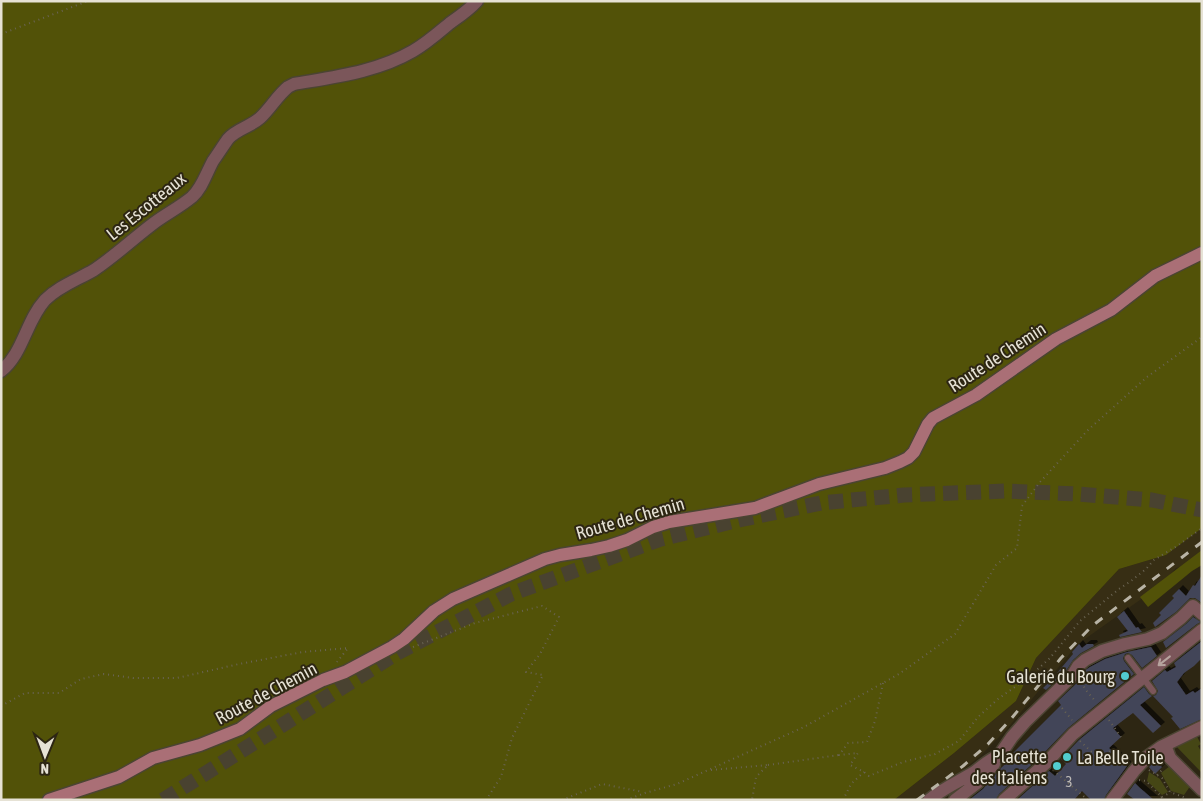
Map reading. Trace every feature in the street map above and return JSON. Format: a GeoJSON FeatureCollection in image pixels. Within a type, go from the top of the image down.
{"type":"FeatureCollection","features":[{"type":"Feature","properties":{"kind":"street","name":"Les Escotteaux"},"geometry":{"type":"LineString","coordinates":[[1,371],[13,358],[38,310],[45,301],[57,290],[106,261],[194,195],[229,138],[259,119],[288,87],[294,84],[357,72],[412,52],[465,13],[477,1]]}},
{"type":"Feature","properties":{"kind":"street","name":"Route de Chemin"},"geometry":{"type":"LineString","coordinates":[[49,800],[119,777],[153,758],[200,745],[244,727],[271,706],[323,680],[345,672],[399,643],[434,611],[453,599],[545,559],[609,546],[669,522],[755,508],[819,484],[885,468],[900,462],[914,452],[932,418],[970,399],[1056,339],[1111,310],[1155,276],[1202,253]]}},
{"type":"Feature","properties":{"kind":"street"},"geometry":{"type":"LineString","coordinates":[[955,800],[977,783],[996,762],[1012,737],[1025,722],[1072,676],[1078,666],[1085,660],[1102,651],[1148,639],[1162,633],[1181,618],[1192,606],[1202,614]]}},
{"type":"Feature","properties":{"kind":"street"},"geometry":{"type":"LineString","coordinates":[[1004,800],[1046,763],[1077,731],[1202,630]]}},
{"type":"Feature","properties":{"kind":"street"},"geometry":{"type":"LineString","coordinates":[[1112,800],[1147,758],[1161,747],[1202,727]]}},
{"type":"Feature","properties":{"kind":"street"},"geometry":{"type":"LineString","coordinates":[[1165,746],[1170,758],[1202,790]]}},
{"type":"Feature","properties":{"kind":"street"},"geometry":{"type":"LineString","coordinates":[[929,800],[999,756]]}},
{"type":"Feature","properties":{"kind":"lane"},"geometry":{"type":"LineString","coordinates":[[1128,658],[1153,691]]}},
{"type":"Feature","properties":{"kind":"path"},"geometry":{"type":"LineString","coordinates":[[1,34],[88,1]]}},
{"type":"Feature","properties":{"kind":"path"},"geometry":{"type":"LineString","coordinates":[[626,800],[676,784],[804,727],[883,684],[955,634],[996,565],[1017,548],[1022,506],[1040,482],[1088,430],[1147,377],[1202,337]]}},
{"type":"Feature","properties":{"kind":"path"},"geometry":{"type":"LineString","coordinates":[[708,770],[768,765],[858,753],[850,765],[869,776],[903,762],[935,754],[959,741],[978,717],[1050,658],[1080,621],[1119,589],[1132,581],[1154,560],[1202,528]]}},
{"type":"Feature","properties":{"kind":"path"},"geometry":{"type":"LineString","coordinates":[[410,648],[475,623],[542,606],[559,617],[540,654],[526,672],[543,675],[512,738],[501,777],[486,800]]}},
{"type":"Feature","properties":{"kind":"path"},"geometry":{"type":"LineString","coordinates":[[1,706],[25,693],[59,693],[81,679],[104,674],[134,678],[177,678],[302,652],[348,648],[323,680]]}},
{"type":"Feature","properties":{"kind":"path"},"geometry":{"type":"LineString","coordinates":[[839,755],[848,743],[866,742],[876,721],[883,684]]}},
{"type":"Feature","properties":{"kind":"path"},"geometry":{"type":"LineString","coordinates":[[1085,689],[1121,737]]}},
{"type":"Feature","properties":{"kind":"path"},"geometry":{"type":"LineString","coordinates":[[1062,708],[1100,760],[1112,749]]}},
{"type":"Feature","properties":{"kind":"path"},"geometry":{"type":"LineString","coordinates":[[1147,758],[1164,768],[1157,775]]}},
{"type":"Feature","properties":{"kind":"path"},"geometry":{"type":"LineString","coordinates":[[1147,758],[1150,770],[1162,778],[1171,792],[1186,798]]}},
{"type":"Feature","properties":{"kind":"path"},"geometry":{"type":"LineString","coordinates":[[1046,763],[1088,800]]}},
{"type":"Feature","properties":{"kind":"path"},"geometry":{"type":"LineString","coordinates":[[752,800],[756,777],[768,765]]}},
{"type":"Feature","properties":{"kind":"path"},"geometry":{"type":"LineString","coordinates":[[843,800],[851,784],[864,772]]}},
{"type":"Feature","properties":{"kind":"path"},"geometry":{"type":"LineString","coordinates":[[1131,775],[1140,781],[1146,780],[1162,797]]}},
{"type":"Feature","properties":{"kind":"path"},"geometry":{"type":"LineString","coordinates":[[562,800],[602,784],[645,793]]}},
{"type":"Feature","properties":{"kind":"path"},"geometry":{"type":"LineString","coordinates":[[1157,800],[1171,792]]}},
{"type":"Feature","properties":{"kind":"shaded area"},"geometry":{"type":"Polygon","coordinates":[[[1,1],[1202,1],[1202,528],[1166,555],[1119,569],[1036,658],[1016,701],[894,800],[1,800],[1,1]]]}},
{"type":"Feature","properties":{"kind":"shaded area"},"geometry":{"type":"Polygon","coordinates":[[[1202,528],[1202,560],[1196,564],[1176,568],[1161,585],[1078,644],[1006,730],[979,757],[926,800],[894,800],[1016,701],[1036,658],[1119,569],[1166,555],[1202,528]]]}},
{"type":"Feature","properties":{"kind":"shaded area"},"geometry":{"type":"Polygon","coordinates":[[[1202,550],[1202,565],[1148,607],[1140,597],[1202,550]]]}},
{"type":"Feature","properties":{"kind":"shaded area"},"geometry":{"type":"Polygon","coordinates":[[[1196,735],[1201,744],[1198,746],[1202,753],[1202,773],[1175,745],[1196,735]]]}},
{"type":"Feature","properties":{"kind":"shaded area"},"geometry":{"type":"Polygon","coordinates":[[[1170,766],[1191,785],[1184,795],[1171,791],[1161,773],[1170,766]]]}},
{"type":"Feature","properties":{"kind":"shaded area"},"geometry":{"type":"Polygon","coordinates":[[[1149,772],[1160,779],[1168,792],[1162,795],[1147,781],[1149,772]]]}},
{"type":"Feature","properties":{"kind":"building"},"geometry":{"type":"Polygon","coordinates":[[[1202,575],[1202,603],[1195,598],[1190,598],[1176,612],[1155,627],[1153,623],[1161,615],[1159,613],[1174,598],[1172,596],[1179,589],[1186,596],[1202,575]]]}},
{"type":"Feature","properties":{"kind":"building"},"geometry":{"type":"Polygon","coordinates":[[[1124,611],[1136,628],[1138,627],[1142,632],[1120,637],[1119,635],[1128,631],[1117,617],[1124,611]]]}},
{"type":"Feature","properties":{"kind":"building"},"geometry":{"type":"Polygon","coordinates":[[[1193,617],[1201,622],[1166,648],[1163,642],[1193,617]]]}},
{"type":"Feature","properties":{"kind":"building"},"geometry":{"type":"Polygon","coordinates":[[[1202,641],[1202,658],[1184,673],[1177,682],[1186,695],[1193,691],[1195,693],[1202,688],[1202,719],[1180,729],[1171,718],[1173,717],[1153,696],[1158,691],[1152,681],[1165,670],[1167,672],[1176,667],[1174,663],[1202,641]]]}},
{"type":"Feature","properties":{"kind":"building"},"geometry":{"type":"Polygon","coordinates":[[[1079,644],[1082,648],[1087,644],[1093,644],[1094,646],[1073,660],[1066,671],[1046,690],[1043,688],[1058,674],[1079,644]]]}},
{"type":"Feature","properties":{"kind":"building"},"geometry":{"type":"Polygon","coordinates":[[[1151,647],[1157,656],[1142,668],[1132,655],[1125,654],[1124,661],[1134,674],[1068,728],[1040,757],[999,794],[996,800],[969,800],[983,789],[1014,756],[1012,754],[1061,705],[1058,701],[1078,682],[1084,671],[1105,659],[1127,652],[1151,647]]]}},
{"type":"Feature","properties":{"kind":"building"},"geometry":{"type":"Polygon","coordinates":[[[1144,687],[1152,696],[1140,705],[1161,726],[1153,733],[1133,713],[1113,728],[1121,737],[1109,748],[1127,766],[1104,800],[1091,800],[1082,791],[1074,800],[1017,800],[1049,771],[1055,776],[1066,764],[1061,759],[1079,740],[1144,687]]]}},
{"type":"Feature","properties":{"kind":"building"},"geometry":{"type":"Polygon","coordinates":[[[1155,761],[1162,767],[1155,774],[1149,767],[1155,761]]]}},
{"type":"Feature","properties":{"kind":"building"},"geometry":{"type":"Polygon","coordinates":[[[1135,783],[1154,800],[1135,800],[1127,794],[1135,783]]]}},
{"type":"Feature","properties":{"kind":"tunnel"},"geometry":{"type":"LineString","coordinates":[[163,800],[397,653],[511,594],[661,539],[821,503],[904,495],[1005,491],[1078,494],[1152,500],[1202,510]]}},
{"type":"Feature","properties":{"kind":"railway"},"geometry":{"type":"LineString","coordinates":[[917,800],[963,766],[988,744],[1061,658],[1092,626],[1202,542]]}},
{"type":"Feature","properties":{"kind":"place","name":"Galerie du Bourg"},"geometry":{"type":"Point","coordinates":[1125,676]}},
{"type":"Feature","properties":{"kind":"place","name":"La Belle Toile"},"geometry":{"type":"Point","coordinates":[1067,757]}},
{"type":"Feature","properties":{"kind":"place","name":"Placette des Italiens"},"geometry":{"type":"Point","coordinates":[1057,766]}}]}
